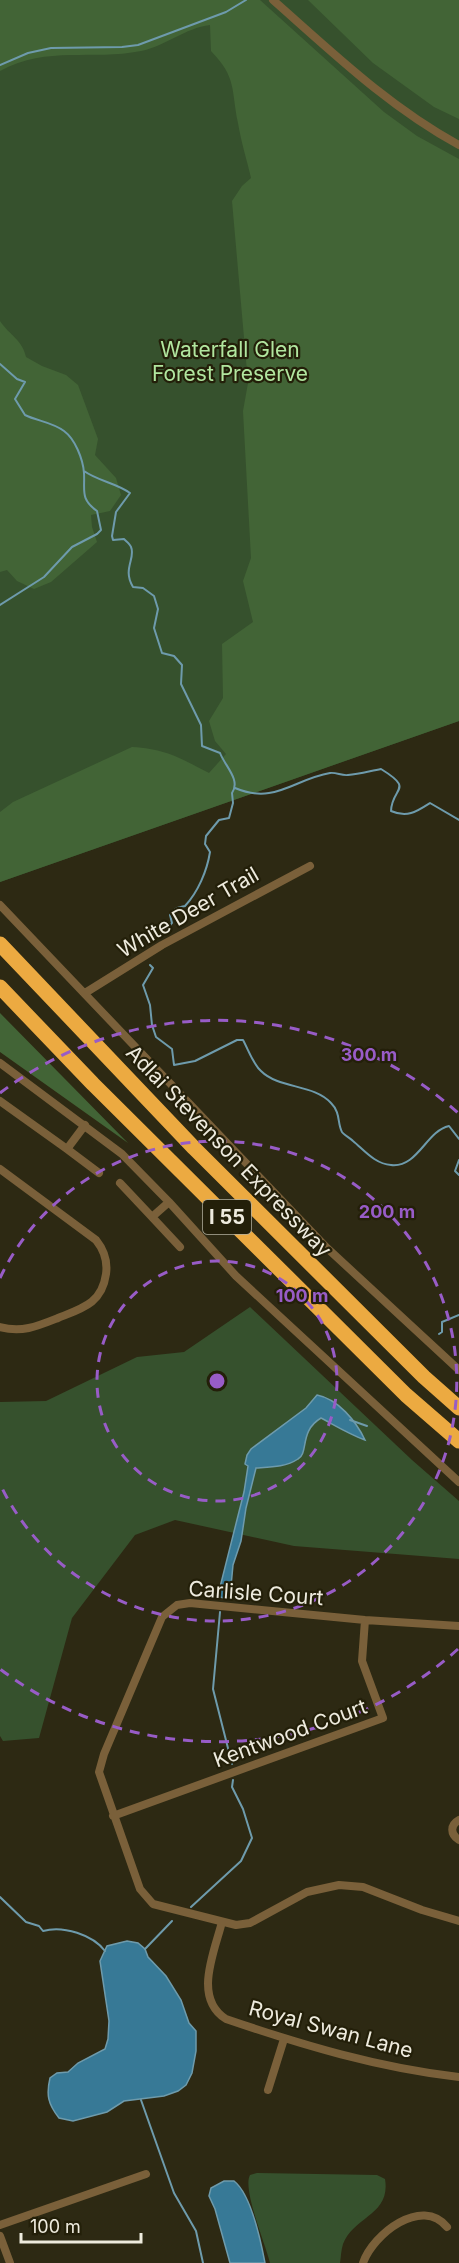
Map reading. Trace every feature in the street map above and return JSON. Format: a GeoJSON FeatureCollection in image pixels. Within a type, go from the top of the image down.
{"type":"FeatureCollection","features":[{"type":"Feature","properties":{"kind":"highway","name":"Adlai Stevenson Expressway"},"geometry":{"type":"LineString","coordinates":[[0,944],[202,1156],[423,1377],[459,1407]]}},
{"type":"Feature","properties":{"kind":"highway","name":"I 55"},"geometry":{"type":"LineString","coordinates":[[0,987],[93,1084],[406,1395],[459,1441]]}},
{"type":"Feature","properties":{"kind":"street"},"geometry":{"type":"LineString","coordinates":[[273,0],[393,104],[459,145]]}},
{"type":"Feature","properties":{"kind":"street","name":"White Deer Trail"},"geometry":{"type":"LineString","coordinates":[[85,993],[162,945],[310,866]]}},
{"type":"Feature","properties":{"kind":"street"},"geometry":{"type":"LineString","coordinates":[[0,905],[327,1248],[459,1370]]}},
{"type":"Feature","properties":{"kind":"street"},"geometry":{"type":"LineString","coordinates":[[2,1068],[86,1125],[122,1154],[236,1276],[459,1482]]}},
{"type":"Feature","properties":{"kind":"street"},"geometry":{"type":"LineString","coordinates":[[0,1101],[99,1173]]}},
{"type":"Feature","properties":{"kind":"street"},"geometry":{"type":"LineString","coordinates":[[67,1149],[86,1125]]}},
{"type":"Feature","properties":{"kind":"street"},"geometry":{"type":"LineString","coordinates":[[0,1169],[96,1240],[106,1257],[107,1268],[104,1289],[87,1305],[32,1328],[16,1330],[0,1327]]}},
{"type":"Feature","properties":{"kind":"street"},"geometry":{"type":"LineString","coordinates":[[120,1183],[180,1247]]}},
{"type":"Feature","properties":{"kind":"street"},"geometry":{"type":"LineString","coordinates":[[152,1217],[169,1202]]}},
{"type":"Feature","properties":{"kind":"street","name":"Carlisle Court"},"geometry":{"type":"LineString","coordinates":[[113,1816],[99,1777],[100,1764],[162,1617],[171,1608],[190,1603],[365,1620],[459,1626]]}},
{"type":"Feature","properties":{"kind":"street","name":"Kentwood Court"},"geometry":{"type":"LineString","coordinates":[[113,1816],[383,1718],[362,1661],[365,1620]]}},
{"type":"Feature","properties":{"kind":"street"},"geometry":{"type":"LineString","coordinates":[[113,1816],[140,1889],[153,1904],[222,1923],[240,1925],[250,1923],[307,1892],[339,1884],[363,1887],[422,1910],[459,1921]]}},
{"type":"Feature","properties":{"kind":"street"},"geometry":{"type":"LineString","coordinates":[[459,1820],[454,1823],[452,1830],[459,1840]]}},
{"type":"Feature","properties":{"kind":"street","name":"Royal Swan Lane"},"geometry":{"type":"LineString","coordinates":[[222,1923],[208,1980],[211,2004],[226,2019],[285,2038],[389,2066],[459,2077]]}},
{"type":"Feature","properties":{"kind":"street"},"geometry":{"type":"LineString","coordinates":[[268,2090],[285,2038]]}},
{"type":"Feature","properties":{"kind":"street"},"geometry":{"type":"LineString","coordinates":[[0,2225],[146,2174]]}},
{"type":"Feature","properties":{"kind":"street"},"geometry":{"type":"LineString","coordinates":[[363,2263],[366,2253],[377,2239],[403,2220],[428,2215],[441,2219],[447,2227]]}},
{"type":"Feature","properties":{"kind":"street"},"geometry":{"type":"LineString","coordinates":[[0,2236],[10,2263]]}},
{"type":"Feature","properties":{"kind":"green space","name":"Waterfall Glen Forest Preserve"},"geometry":{"type":"Polygon","coordinates":[[[0,0],[459,0],[459,721],[0,882],[0,0]]]}},
{"type":"Feature","properties":{"kind":"green space"},"geometry":{"type":"Polygon","coordinates":[[[0,0],[260,0],[384,112],[417,136],[459,159],[459,721],[0,882],[0,812],[13,802],[132,747],[164,752],[209,773],[226,754],[215,741],[209,721],[223,698],[222,644],[253,622],[243,581],[251,558],[243,411],[248,383],[232,201],[242,186],[251,178],[239,130],[232,84],[225,69],[211,51],[210,25],[141,51],[36,58],[0,71],[0,0]]]}},
{"type":"Feature","properties":{"kind":"green space"},"geometry":{"type":"Polygon","coordinates":[[[308,0],[459,0],[459,119],[434,107],[373,63],[308,0]]]}},
{"type":"Feature","properties":{"kind":"green space"},"geometry":{"type":"Polygon","coordinates":[[[0,321],[19,342],[26,357],[66,375],[78,385],[98,439],[95,455],[116,478],[121,495],[110,511],[91,515],[97,542],[51,582],[34,589],[17,581],[7,570],[0,572],[0,321]]]}},
{"type":"Feature","properties":{"kind":"green space"},"geometry":{"type":"Polygon","coordinates":[[[0,1013],[128,1143],[0,1052],[0,1013]]]}},
{"type":"Feature","properties":{"kind":"green space"},"geometry":{"type":"Polygon","coordinates":[[[250,1307],[412,1460],[459,1501],[459,1559],[294,1546],[175,1520],[135,1535],[72,1618],[39,1738],[3,1741],[0,1736],[0,1402],[46,1401],[137,1357],[184,1352],[250,1307]]]}},
{"type":"Feature","properties":{"kind":"green space"},"geometry":{"type":"Polygon","coordinates":[[[257,2173],[377,2175],[385,2179],[385,2191],[383,2200],[377,2208],[348,2235],[343,2244],[340,2263],[270,2263],[249,2192],[250,2175],[257,2173]]]}},
{"type":"Feature","properties":{"kind":"water"},"geometry":{"type":"Polygon","coordinates":[[[317,1395],[332,1401],[346,1412],[365,1440],[321,1418],[310,1429],[303,1452],[298,1459],[283,1465],[256,1468],[241,1541],[233,1565],[231,1586],[224,1598],[220,1597],[218,1595],[244,1492],[248,1466],[245,1464],[247,1455],[251,1449],[306,1408],[317,1395]]]}},
{"type":"Feature","properties":{"kind":"water"},"geometry":{"type":"Polygon","coordinates":[[[127,1941],[138,1943],[145,1949],[148,1957],[166,1976],[181,2000],[189,2023],[196,2031],[196,2051],[192,2073],[186,2085],[164,2096],[124,2101],[107,2112],[73,2121],[59,2118],[49,2099],[50,2078],[57,2073],[68,2072],[78,2063],[105,2049],[109,2021],[100,1961],[107,1946],[127,1941]]]}},
{"type":"Feature","properties":{"kind":"water"},"geometry":{"type":"Polygon","coordinates":[[[224,2181],[234,2181],[245,2196],[254,2219],[265,2263],[230,2263],[215,2209],[209,2196],[211,2188],[224,2181]]]}},
{"type":"Feature","properties":{"kind":"waterway"},"geometry":{"type":"LineString","coordinates":[[0,65],[28,53],[51,48],[138,45],[226,12],[246,0]]}},
{"type":"Feature","properties":{"kind":"waterway"},"geometry":{"type":"LineString","coordinates":[[0,364],[17,379],[25,382],[15,399],[25,415],[59,428],[75,444],[83,468],[86,498],[97,511],[101,530],[72,547],[44,577],[0,605]]}},
{"type":"Feature","properties":{"kind":"waterway"},"geometry":{"type":"LineString","coordinates":[[84,471],[130,493],[116,512],[113,540],[124,539],[131,546],[130,581],[133,587],[143,588],[154,596],[158,609],[154,628],[162,653],[174,656],[182,665],[181,684],[201,725],[202,746],[220,753],[235,783],[229,818],[219,820],[206,836],[205,844],[210,852],[201,881],[185,906],[171,913],[172,923],[165,932]]}},
{"type":"Feature","properties":{"kind":"waterway"},"geometry":{"type":"LineString","coordinates":[[235,788],[262,794],[330,773],[348,775],[381,769],[399,785],[391,811],[402,814],[411,813],[430,803],[459,820]]}},
{"type":"Feature","properties":{"kind":"waterway"},"geometry":{"type":"LineString","coordinates":[[150,965],[153,968],[143,985],[150,1005],[152,1025],[156,1037],[172,1049],[174,1065],[195,1061],[237,1040],[243,1040],[261,1071],[277,1081],[324,1097],[336,1110],[343,1133],[370,1156],[385,1164],[400,1164],[408,1161],[441,1129],[449,1126],[459,1139]]}},
{"type":"Feature","properties":{"kind":"waterway"},"geometry":{"type":"LineString","coordinates":[[459,1160],[455,1171],[459,1175]]}},
{"type":"Feature","properties":{"kind":"waterway"},"geometry":{"type":"LineString","coordinates":[[439,1334],[442,1332],[442,1322],[459,1315]]}},
{"type":"Feature","properties":{"kind":"waterway"},"geometry":{"type":"LineString","coordinates":[[350,1420],[367,1426]]}},
{"type":"Feature","properties":{"kind":"waterway"},"geometry":{"type":"LineString","coordinates":[[220,1612],[213,1689],[232,1764]]}},
{"type":"Feature","properties":{"kind":"waterway"},"geometry":{"type":"LineString","coordinates":[[191,1907],[241,1861],[252,1838],[243,1809],[232,1787],[233,1780]]}},
{"type":"Feature","properties":{"kind":"waterway"},"geometry":{"type":"LineString","coordinates":[[0,1897],[26,1922],[39,1926],[43,1931],[68,1930],[93,1940],[105,1951]]}},
{"type":"Feature","properties":{"kind":"waterway"},"geometry":{"type":"LineString","coordinates":[[145,1949],[172,1921]]}},
{"type":"Feature","properties":{"kind":"waterway"},"geometry":{"type":"LineString","coordinates":[[141,2100],[174,2193],[196,2231],[203,2263]]}}]}
